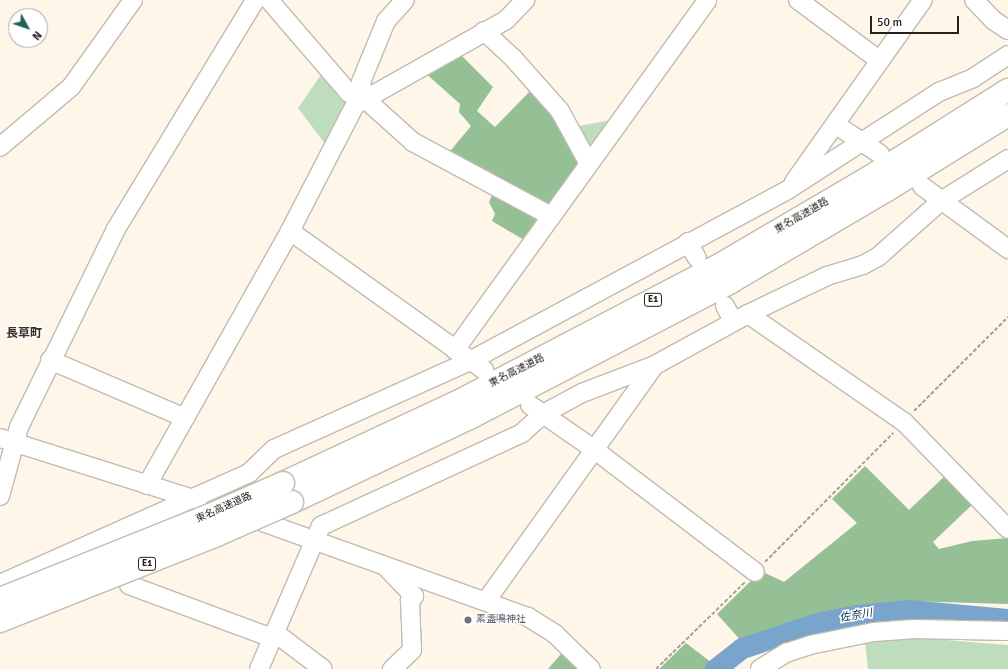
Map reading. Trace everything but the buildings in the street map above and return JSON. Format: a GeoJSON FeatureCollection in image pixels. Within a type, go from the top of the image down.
{"type":"FeatureCollection","features":[{"type":"Feature","properties":{"kind":"highway","name":"東名高速道路"},"geometry":{"type":"LineString","coordinates":[[0,621],[217,535],[287,492],[721,264],[876,173],[1008,90]]}},
{"type":"Feature","properties":{"kind":"highway","name":"東名高速道路"},"geometry":{"type":"LineString","coordinates":[[0,599],[208,516],[287,492],[470,418],[717,289],[887,190],[1008,114]]}},
{"type":"Feature","properties":{"kind":"street"},"geometry":{"type":"LineString","coordinates":[[0,147],[72,87],[132,0]]}},
{"type":"Feature","properties":{"kind":"street"},"geometry":{"type":"LineString","coordinates":[[0,496],[6,440],[50,360],[116,229],[255,0]]}},
{"type":"Feature","properties":{"kind":"street"},"geometry":{"type":"LineString","coordinates":[[269,0],[349,93],[364,98],[414,142],[551,216]]}},
{"type":"Feature","properties":{"kind":"street"},"geometry":{"type":"LineString","coordinates":[[364,98],[361,82],[386,21],[405,0]]}},
{"type":"Feature","properties":{"kind":"street"},"geometry":{"type":"LineString","coordinates":[[147,485],[290,231],[355,105],[364,98],[506,20],[525,0]]}},
{"type":"Feature","properties":{"kind":"street"},"geometry":{"type":"LineString","coordinates":[[454,350],[707,0]]}},
{"type":"Feature","properties":{"kind":"street"},"geometry":{"type":"LineString","coordinates":[[798,0],[880,61]]}},
{"type":"Feature","properties":{"kind":"street"},"geometry":{"type":"LineString","coordinates":[[789,189],[923,0]]}},
{"type":"Feature","properties":{"kind":"street"},"geometry":{"type":"LineString","coordinates":[[974,0],[993,20],[1008,30]]}},
{"type":"Feature","properties":{"kind":"street"},"geometry":{"type":"LineString","coordinates":[[484,31],[513,58],[560,111],[589,164]]}},
{"type":"Feature","properties":{"kind":"street"},"geometry":{"type":"LineString","coordinates":[[0,584],[249,473],[274,449],[477,365],[688,242],[789,189],[863,143],[939,92],[973,78],[1008,55]]}},
{"type":"Feature","properties":{"kind":"street"},"geometry":{"type":"LineString","coordinates":[[835,124],[880,154]]}},
{"type":"Feature","properties":{"kind":"street"},"geometry":{"type":"LineString","coordinates":[[258,669],[321,526],[522,433],[537,409],[655,365],[741,318],[827,276],[863,265],[879,256],[941,201],[1008,159]]}},
{"type":"Feature","properties":{"kind":"street"},"geometry":{"type":"LineString","coordinates":[[922,186],[1008,249]]}},
{"type":"Feature","properties":{"kind":"street"},"geometry":{"type":"LineString","coordinates":[[290,231],[454,350],[477,365]]}},
{"type":"Feature","properties":{"kind":"street"},"geometry":{"type":"LineString","coordinates":[[688,242],[698,258]]}},
{"type":"Feature","properties":{"kind":"street"},"geometry":{"type":"LineString","coordinates":[[725,306],[741,318],[904,422],[1008,529]]}},
{"type":"Feature","properties":{"kind":"street"},"geometry":{"type":"LineString","coordinates":[[50,360],[185,418]]}},
{"type":"Feature","properties":{"kind":"street"},"geometry":{"type":"LineString","coordinates":[[486,601],[655,365]]}},
{"type":"Feature","properties":{"kind":"street"},"geometry":{"type":"LineString","coordinates":[[537,409],[595,450],[755,572]]}},
{"type":"Feature","properties":{"kind":"street"},"geometry":{"type":"LineString","coordinates":[[6,440],[192,499],[382,563],[528,617],[555,634],[591,669]]}},
{"type":"Feature","properties":{"kind":"street"},"geometry":{"type":"LineString","coordinates":[[382,563],[414,596],[410,600],[412,650],[392,669]]}},
{"type":"Feature","properties":{"kind":"street"},"geometry":{"type":"LineString","coordinates":[[129,585],[273,635],[323,669]]}},
{"type":"Feature","properties":{"kind":"street"},"geometry":{"type":"LineString","coordinates":[[760,669],[786,653],[810,645],[866,634],[915,629],[1008,631]]}},
{"type":"Feature","properties":{"kind":"path"},"geometry":{"type":"LineString","coordinates":[[656,669],[755,572],[1008,317]]}},
{"type":"Feature","properties":{"kind":"green space"},"geometry":{"type":"Polygon","coordinates":[[[456,50],[493,87],[477,111],[495,127],[535,86],[586,162],[551,212],[446,156],[471,126],[459,112],[460,104],[422,70],[456,50]]]}},
{"type":"Feature","properties":{"kind":"green space"},"geometry":{"type":"Polygon","coordinates":[[[323,72],[348,106],[329,149],[298,108],[323,72]]]}},
{"type":"Feature","properties":{"kind":"green space"},"geometry":{"type":"Polygon","coordinates":[[[617,119],[589,158],[573,127],[617,119]]]}},
{"type":"Feature","properties":{"kind":"green space"},"geometry":{"type":"Polygon","coordinates":[[[494,191],[547,218],[529,243],[492,221],[495,214],[489,202],[494,191]]]}},
{"type":"Feature","properties":{"kind":"green space"},"geometry":{"type":"Polygon","coordinates":[[[865,466],[909,510],[947,474],[975,502],[933,542],[939,549],[972,541],[1008,538],[1008,604],[907,601],[859,607],[810,618],[744,644],[717,614],[761,571],[784,582],[857,523],[832,499],[865,466]]]}},
{"type":"Feature","properties":{"kind":"green space"},"geometry":{"type":"Polygon","coordinates":[[[892,639],[934,639],[1008,645],[1008,669],[868,669],[865,642],[892,639]]]}},
{"type":"Feature","properties":{"kind":"green space"},"geometry":{"type":"Polygon","coordinates":[[[686,643],[712,663],[705,669],[659,669],[686,643]]]}},
{"type":"Feature","properties":{"kind":"green space"},"geometry":{"type":"Polygon","coordinates":[[[566,648],[587,669],[548,669],[566,648]]]}},
{"type":"Feature","properties":{"kind":"waterway","name":"佐奈川"},"geometry":{"type":"LineString","coordinates":[[715,669],[742,648],[817,623],[857,615],[909,610],[1008,619]]}},
{"type":"Feature","properties":{"kind":"place","name":"素盞鳴神社"},"geometry":{"type":"Point","coordinates":[468,620]}},
{"type":"Feature","properties":{"kind":"district","name":"長草町"},"geometry":{"type":"Point","coordinates":[24,334]}}]}
